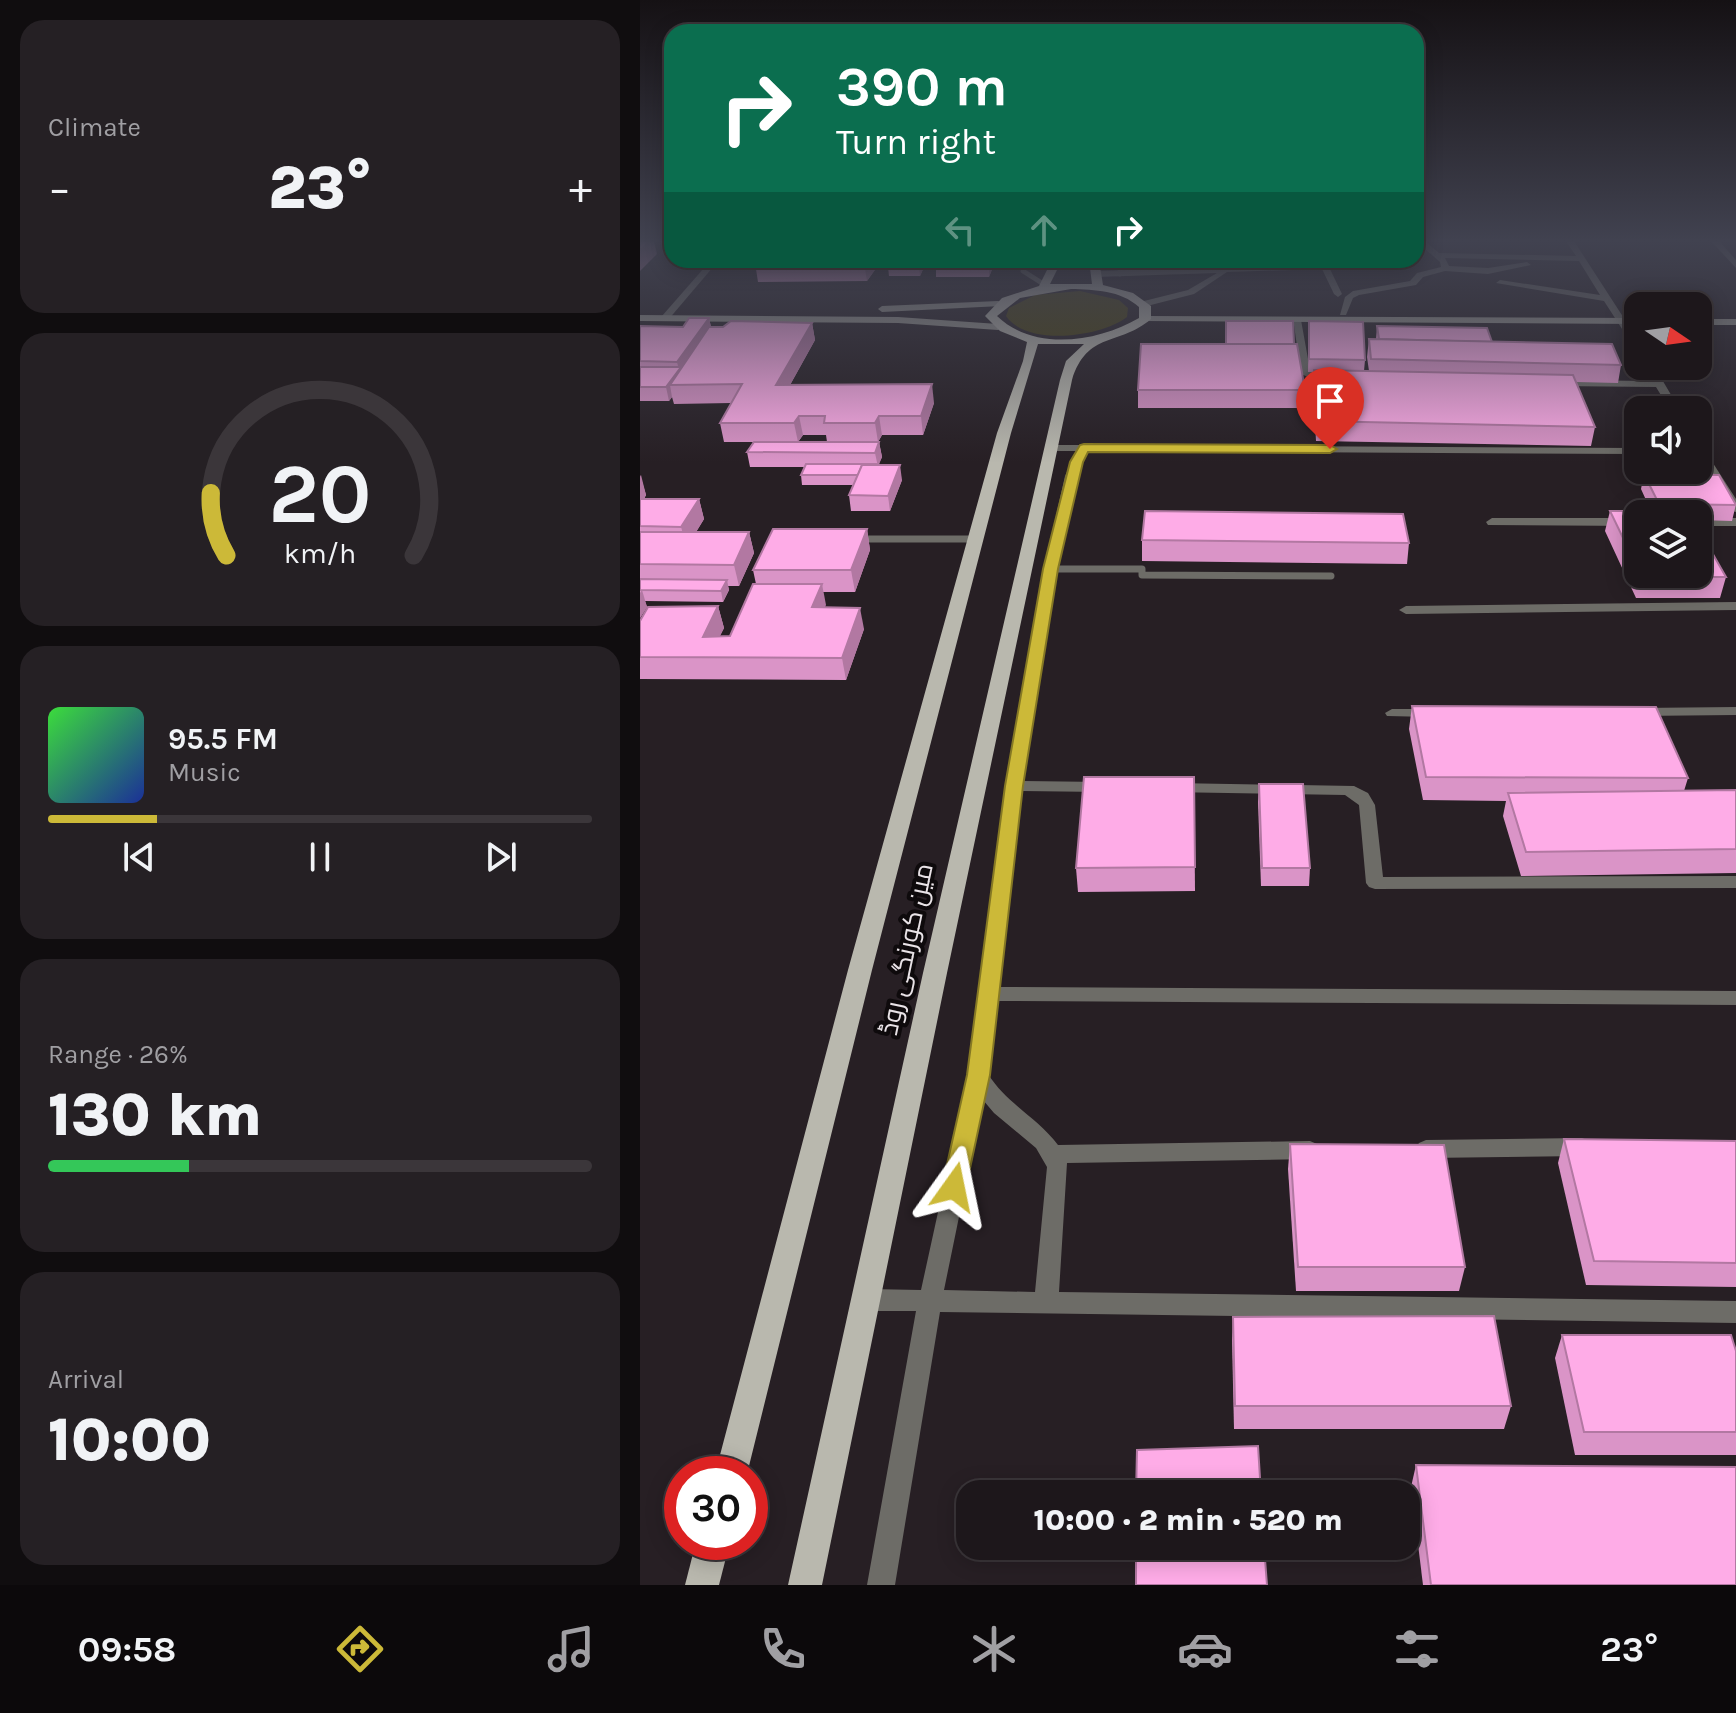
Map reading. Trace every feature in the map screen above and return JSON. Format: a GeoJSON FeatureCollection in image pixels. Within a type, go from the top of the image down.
{"type":"FeatureCollection","features":[{"type":"Feature","properties":{"kind":"main road"},"geometry":{"type":"LineString","coordinates":[[992,315],[998,327]]}},
{"type":"Feature","properties":{"kind":"main road"},"geometry":{"type":"LineString","coordinates":[[640,318],[898,320],[998,327],[1033,339],[1096,339],[1129,329],[1141,315]]}},
{"type":"Feature","properties":{"kind":"main road"},"geometry":{"type":"LineString","coordinates":[[1212,315],[1296,320],[1621,318]]}},
{"type":"Feature","properties":{"kind":"main road"},"geometry":{"type":"LineString","coordinates":[[1452,315],[1621,318]]}},
{"type":"Feature","properties":{"kind":"main road"},"geometry":{"type":"LineString","coordinates":[[1712,319],[1736,319]]}},
{"type":"Feature","properties":{"kind":"main road","name":"مین کورنگی روڈ"},"geometry":{"type":"LineString","coordinates":[[736,1456],[860,970],[975,539],[1033,339]]}},
{"type":"Feature","properties":{"kind":"main road","name":"مین کورنگی روڈ"},"geometry":{"type":"LineString","coordinates":[[805,1585],[1051,448],[1072,361],[1096,339]]}},
{"type":"Feature","properties":{"kind":"main road"},"geometry":{"type":"LineString","coordinates":[[702,1585],[708,1560]]}},
{"type":"Feature","properties":{"kind":"street"},"geometry":{"type":"LineString","coordinates":[[1619,315],[1624,323]]}},
{"type":"Feature","properties":{"kind":"street"},"geometry":{"type":"LineString","coordinates":[[1296,320],[1305,372],[1320,379],[1346,380]]}},
{"type":"Feature","properties":{"kind":"street"},"geometry":{"type":"LineString","coordinates":[[1658,380],[1667,396]]}},
{"type":"Feature","properties":{"kind":"street"},"geometry":{"type":"LineString","coordinates":[[1550,383],[1660,384]]}},
{"type":"Feature","properties":{"kind":"street"},"geometry":{"type":"LineString","coordinates":[[1051,448],[1624,451]]}},
{"type":"Feature","properties":{"kind":"street"},"geometry":{"type":"LineString","coordinates":[[881,1585],[930,1300],[978,1075],[1014,786],[1050,569],[1071,476],[1084,448]]}},
{"type":"Feature","properties":{"kind":"street"},"geometry":{"type":"LineString","coordinates":[[1712,470],[1736,508]]}},
{"type":"Feature","properties":{"kind":"street"},"geometry":{"type":"LineString","coordinates":[[1722,485],[1736,488]]}},
{"type":"Feature","properties":{"kind":"street"},"geometry":{"type":"LineString","coordinates":[[1492,522],[1624,522]]}},
{"type":"Feature","properties":{"kind":"street"},"geometry":{"type":"LineString","coordinates":[[1712,522],[1736,522]]}},
{"type":"Feature","properties":{"kind":"street"},"geometry":{"type":"LineString","coordinates":[[1406,610],[1736,606]]}},
{"type":"Feature","properties":{"kind":"street"},"geometry":{"type":"LineString","coordinates":[[1626,712],[1736,711]]}},
{"type":"Feature","properties":{"kind":"street"},"geometry":{"type":"LineString","coordinates":[[1392,713],[1439,713]]}},
{"type":"Feature","properties":{"kind":"street"},"geometry":{"type":"LineString","coordinates":[[1014,786],[1121,787]]}},
{"type":"Feature","properties":{"kind":"street"},"geometry":{"type":"LineString","coordinates":[[1152,787],[1348,790],[1362,797],[1367,805],[1375,883],[1736,882]]}},
{"type":"Feature","properties":{"kind":"street"},"geometry":{"type":"LineString","coordinates":[[989,994],[1736,998]]}},
{"type":"Feature","properties":{"kind":"street"},"geometry":{"type":"LineString","coordinates":[[978,1075],[1004,1110],[1043,1140],[1055,1154],[1058,1167],[1046,1304]]}},
{"type":"Feature","properties":{"kind":"street"},"geometry":{"type":"LineString","coordinates":[[1403,1149],[1609,1146]]}},
{"type":"Feature","properties":{"kind":"street"},"geometry":{"type":"LineString","coordinates":[[1055,1154],[1324,1150]]}},
{"type":"Feature","properties":{"kind":"street"},"geometry":{"type":"LineString","coordinates":[[867,1300],[1736,1312]]}},
{"type":"Feature","properties":{"kind":"lane"},"geometry":{"type":"LineString","coordinates":[[853,539],[975,539]]}},
{"type":"Feature","properties":{"kind":"lane"},"geometry":{"type":"LineString","coordinates":[[1050,569],[1142,569],[1142,575],[1331,576]]}},
{"type":"Feature","properties":{"kind":"shaded area"},"geometry":{"type":"Polygon","coordinates":[[[1127,315],[1100,330],[1065,336],[1030,332],[1016,326],[1006,316],[1127,315]]]}},
{"type":"Feature","properties":{"kind":"building"},"geometry":{"type":"Polygon","coordinates":[[[689,318],[709,318],[677,362],[640,361],[640,326],[683,327],[689,318]]]}},
{"type":"Feature","properties":{"kind":"building"},"geometry":{"type":"Polygon","coordinates":[[[731,321],[812,323],[776,385],[932,384],[921,416],[879,416],[875,423],[824,423],[825,416],[799,416],[794,423],[720,423],[742,384],[670,385],[709,327],[723,327],[731,321]]]}},
{"type":"Feature","properties":{"kind":"building"},"geometry":{"type":"Polygon","coordinates":[[[1226,321],[1293,321],[1294,344],[1226,344],[1226,321]]]}},
{"type":"Feature","properties":{"kind":"building"},"geometry":{"type":"Polygon","coordinates":[[[1309,321],[1363,322],[1365,360],[1309,359],[1309,321]]]}},
{"type":"Feature","properties":{"kind":"building"},"geometry":{"type":"Polygon","coordinates":[[[1377,326],[1487,328],[1492,342],[1379,339],[1377,326]]]}},
{"type":"Feature","properties":{"kind":"building"},"geometry":{"type":"Polygon","coordinates":[[[1369,339],[1612,344],[1621,365],[1371,359],[1369,339]]]}},
{"type":"Feature","properties":{"kind":"building"},"geometry":{"type":"Polygon","coordinates":[[[1141,344],[1297,344],[1305,390],[1138,390],[1141,344]]]}},
{"type":"Feature","properties":{"kind":"building"},"geometry":{"type":"Polygon","coordinates":[[[640,367],[681,367],[666,387],[640,387],[640,367]]]}},
{"type":"Feature","properties":{"kind":"building"},"geometry":{"type":"Polygon","coordinates":[[[1314,370],[1573,375],[1595,427],[1317,421],[1314,370]]]}},
{"type":"Feature","properties":{"kind":"building"},"geometry":{"type":"Polygon","coordinates":[[[754,442],[879,442],[875,453],[747,452],[754,442]]]}},
{"type":"Feature","properties":{"kind":"building"},"geometry":{"type":"Polygon","coordinates":[[[806,464],[877,464],[862,465],[858,475],[801,475],[806,464]]]}},
{"type":"Feature","properties":{"kind":"building"},"geometry":{"type":"Polygon","coordinates":[[[862,465],[900,465],[888,496],[849,495],[862,465]]]}},
{"type":"Feature","properties":{"kind":"building"},"geometry":{"type":"Polygon","coordinates":[[[1712,475],[1719,475],[1736,505],[1712,505],[1712,500],[1657,500],[1649,484],[1712,484],[1712,475]]]}},
{"type":"Feature","properties":{"kind":"building"},"geometry":{"type":"Polygon","coordinates":[[[640,499],[699,499],[681,527],[640,526],[640,499]]]}},
{"type":"Feature","properties":{"kind":"building"},"geometry":{"type":"Polygon","coordinates":[[[1145,511],[1403,514],[1409,543],[1142,540],[1145,511]]]}},
{"type":"Feature","properties":{"kind":"building"},"geometry":{"type":"Polygon","coordinates":[[[1610,511],[1624,511],[1624,540],[1610,511]]]}},
{"type":"Feature","properties":{"kind":"building"},"geometry":{"type":"Polygon","coordinates":[[[773,529],[867,529],[851,570],[753,570],[773,529]]]}},
{"type":"Feature","properties":{"kind":"building"},"geometry":{"type":"Polygon","coordinates":[[[640,532],[749,532],[734,565],[640,564],[640,532]]]}},
{"type":"Feature","properties":{"kind":"building"},"geometry":{"type":"Polygon","coordinates":[[[1712,552],[1726,577],[1712,577],[1712,552]]]}},
{"type":"Feature","properties":{"kind":"building"},"geometry":{"type":"Polygon","coordinates":[[[640,579],[727,580],[721,591],[640,590],[640,579]]]}},
{"type":"Feature","properties":{"kind":"building"},"geometry":{"type":"Polygon","coordinates":[[[753,584],[822,584],[812,607],[860,608],[842,658],[640,657],[640,621],[648,607],[718,606],[703,637],[730,636],[753,584]]]}},
{"type":"Feature","properties":{"kind":"building"},"geometry":{"type":"Polygon","coordinates":[[[1412,706],[1656,707],[1688,778],[1426,777],[1412,706]]]}},
{"type":"Feature","properties":{"kind":"building"},"geometry":{"type":"Polygon","coordinates":[[[1084,777],[1194,777],[1195,867],[1076,868],[1084,777]]]}},
{"type":"Feature","properties":{"kind":"building"},"geometry":{"type":"Polygon","coordinates":[[[1259,784],[1303,784],[1310,868],[1262,868],[1259,784]]]}},
{"type":"Feature","properties":{"kind":"building"},"geometry":{"type":"Polygon","coordinates":[[[1736,790],[1736,849],[1526,852],[1508,793],[1736,790]]]}},
{"type":"Feature","properties":{"kind":"building"},"geometry":{"type":"Polygon","coordinates":[[[1564,1139],[1736,1141],[1736,1263],[1594,1261],[1564,1139]]]}},
{"type":"Feature","properties":{"kind":"building"},"geometry":{"type":"Polygon","coordinates":[[[1290,1144],[1444,1145],[1465,1267],[1298,1267],[1290,1144]]]}},
{"type":"Feature","properties":{"kind":"building"},"geometry":{"type":"Polygon","coordinates":[[[1494,1316],[1511,1406],[1235,1406],[1233,1317],[1494,1316]]]}},
{"type":"Feature","properties":{"kind":"building"},"geometry":{"type":"Polygon","coordinates":[[[1562,1335],[1731,1335],[1736,1351],[1736,1432],[1584,1432],[1562,1335]]]}},
{"type":"Feature","properties":{"kind":"building"},"geometry":{"type":"Polygon","coordinates":[[[1258,1446],[1260,1480],[1136,1480],[1137,1450],[1258,1446]]]}},
{"type":"Feature","properties":{"kind":"building"},"geometry":{"type":"Polygon","coordinates":[[[1416,1465],[1736,1467],[1736,1585],[1431,1585],[1416,1465]]]}},
{"type":"Feature","properties":{"kind":"building"},"geometry":{"type":"Polygon","coordinates":[[[1136,1560],[1265,1560],[1267,1585],[1136,1585],[1136,1560]]]}},
{"type":"Feature","properties":{"kind":"route"},"geometry":{"type":"LineString","coordinates":[[954,1187],[978,1075],[1014,786],[1050,569],[1071,476],[1084,448],[1330,449]]}}]}
